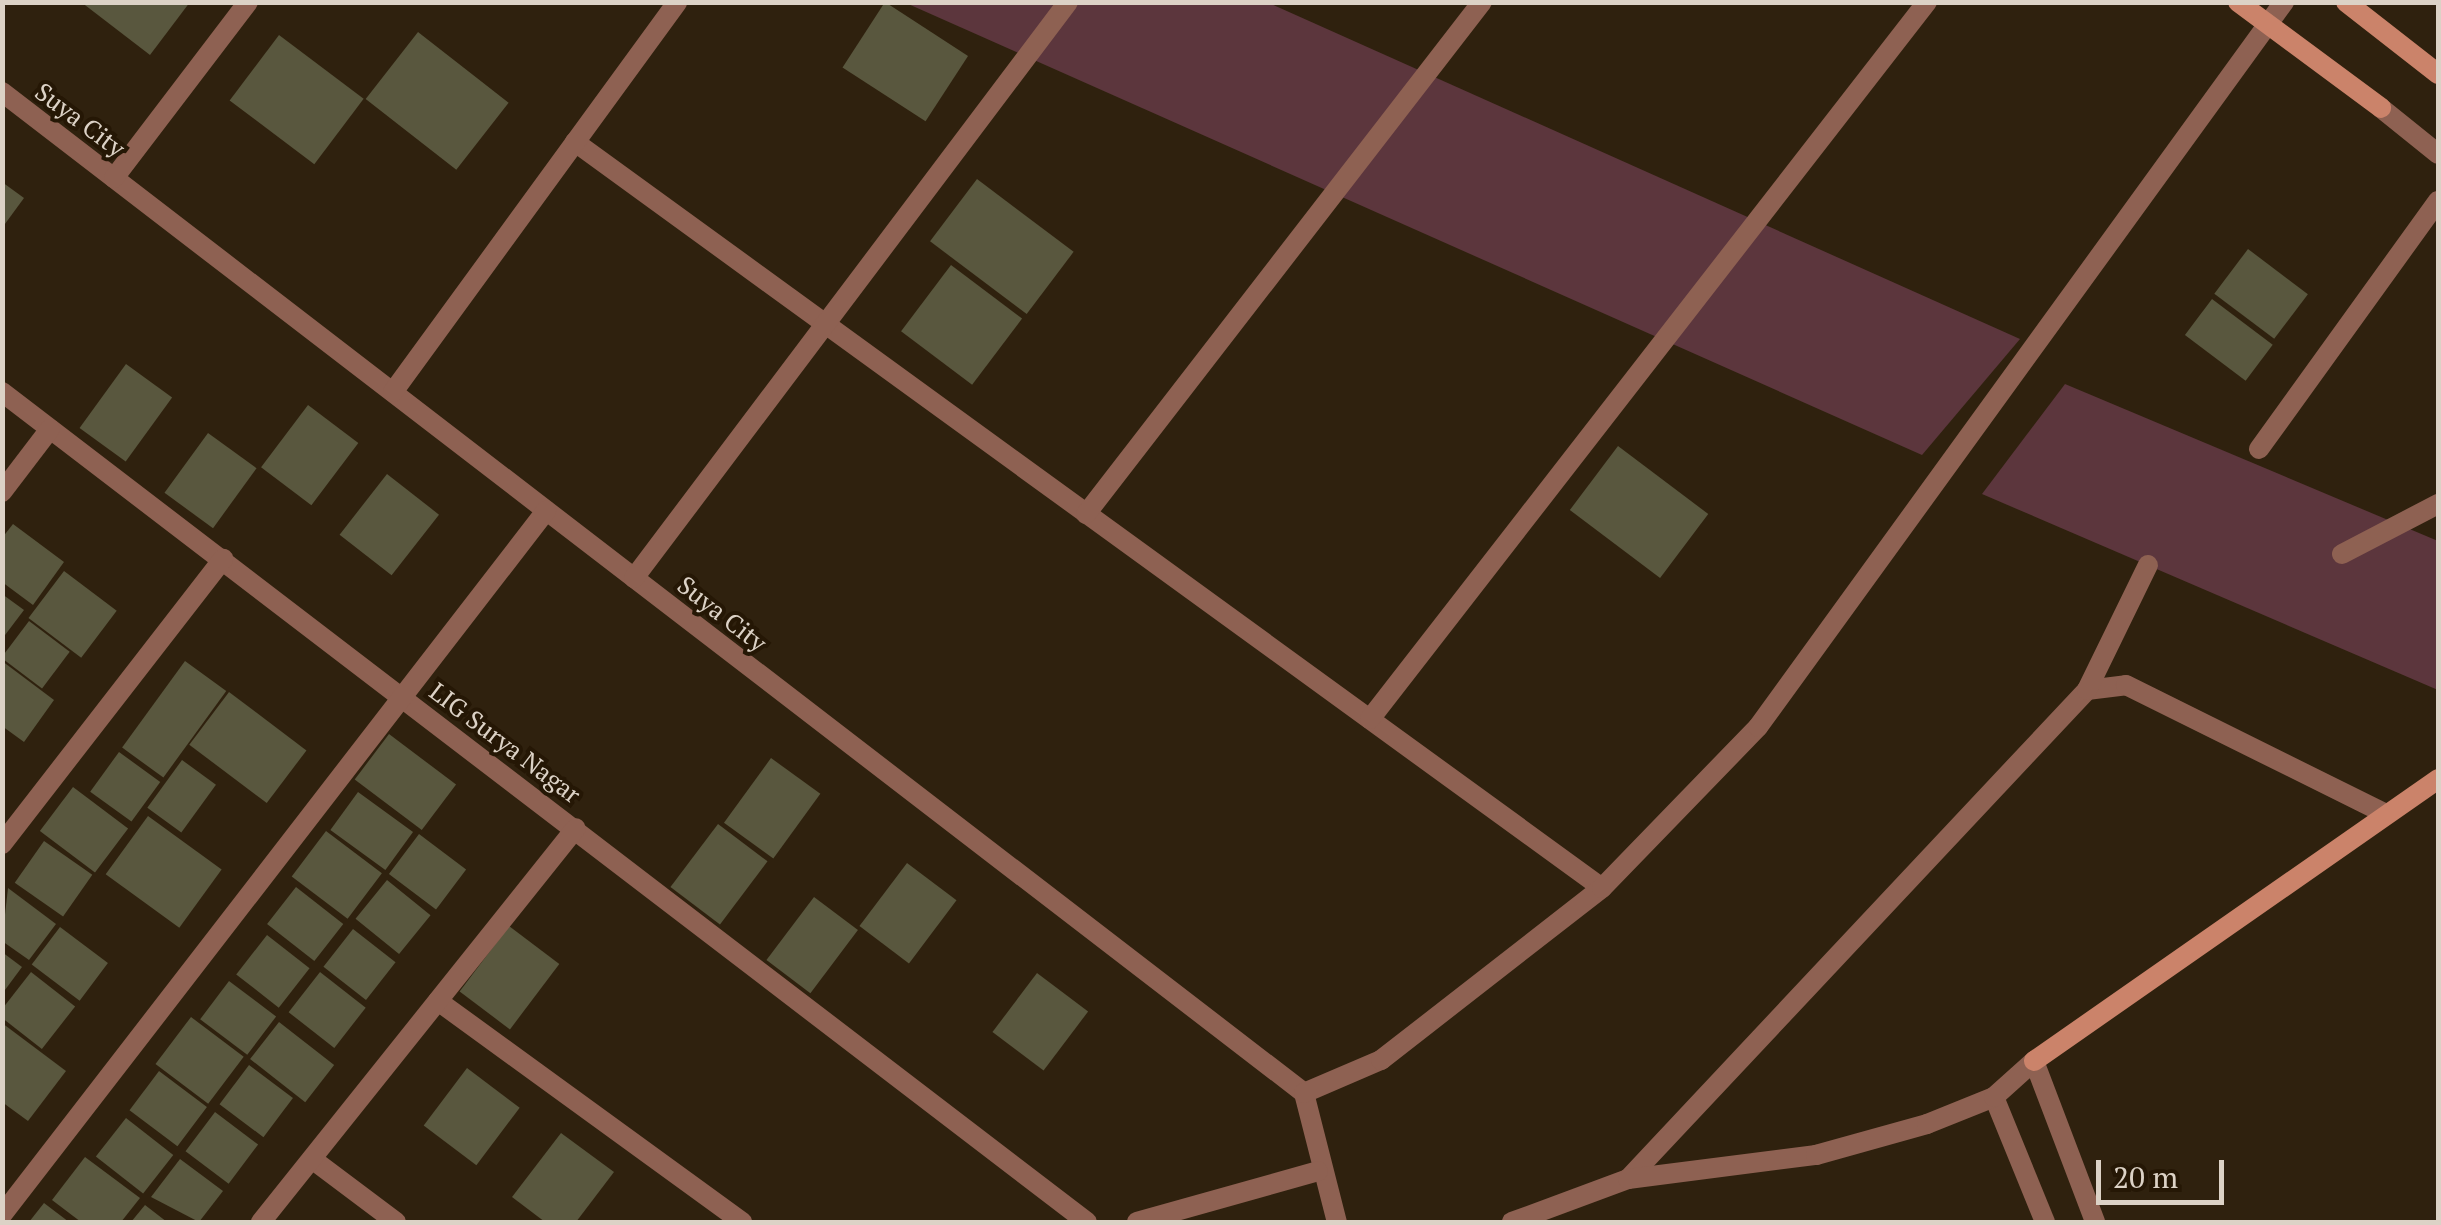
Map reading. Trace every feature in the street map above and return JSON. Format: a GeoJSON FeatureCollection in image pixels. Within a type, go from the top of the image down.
{"type":"FeatureCollection","features":[{"type":"Feature","properties":{"kind":"street"},"geometry":{"type":"LineString","coordinates":[[114,178],[248,2]]}},
{"type":"Feature","properties":{"kind":"street"},"geometry":{"type":"LineString","coordinates":[[393,392],[678,2]]}},
{"type":"Feature","properties":{"kind":"street"},"geometry":{"type":"LineString","coordinates":[[634,578],[1068,2]]}},
{"type":"Feature","properties":{"kind":"street"},"geometry":{"type":"LineString","coordinates":[[1086,514],[1482,2]]}},
{"type":"Feature","properties":{"kind":"street"},"geometry":{"type":"LineString","coordinates":[[1370,720],[1927,2]]}},
{"type":"Feature","properties":{"kind":"street"},"geometry":{"type":"LineString","coordinates":[[2238,2],[2438,154]]}},
{"type":"Feature","properties":{"kind":"street"},"geometry":{"type":"LineString","coordinates":[[1337,1222],[1318,1171],[1304,1093],[1381,1060],[1602,888],[1758,727],[2272,28],[2284,2]]}},
{"type":"Feature","properties":{"kind":"street"},"geometry":{"type":"LineString","coordinates":[[2346,2],[2438,74]]}},
{"type":"Feature","properties":{"kind":"street","name":"Suya City"},"geometry":{"type":"LineString","coordinates":[[2,92],[1304,1093]]}},
{"type":"Feature","properties":{"kind":"street"},"geometry":{"type":"LineString","coordinates":[[575,142],[1602,888]]}},
{"type":"Feature","properties":{"kind":"street"},"geometry":{"type":"LineString","coordinates":[[2259,449],[2438,201]]}},
{"type":"Feature","properties":{"kind":"street","name":"LIG Surya Nagar"},"geometry":{"type":"LineString","coordinates":[[2,392],[576,828],[261,1222]]}},
{"type":"Feature","properties":{"kind":"street"},"geometry":{"type":"LineString","coordinates":[[2,492],[50,429]]}},
{"type":"Feature","properties":{"kind":"street"},"geometry":{"type":"LineString","coordinates":[[2342,554],[2438,504]]}},
{"type":"Feature","properties":{"kind":"street"},"geometry":{"type":"LineString","coordinates":[[2,1215],[546,511]]}},
{"type":"Feature","properties":{"kind":"street"},"geometry":{"type":"LineString","coordinates":[[2,844],[222,559]]}},
{"type":"Feature","properties":{"kind":"street"},"geometry":{"type":"LineString","coordinates":[[1628,1180],[2087,690],[2148,565]]}},
{"type":"Feature","properties":{"kind":"street"},"geometry":{"type":"LineString","coordinates":[[2087,690],[2126,685],[2384,812]]}},
{"type":"Feature","properties":{"kind":"street"},"geometry":{"type":"LineString","coordinates":[[1512,1222],[1628,1180],[1816,1155],[1994,1097],[2034,1062],[2384,812],[2438,780]]}},
{"type":"Feature","properties":{"kind":"street"},"geometry":{"type":"LineString","coordinates":[[576,828],[1087,1222]]}},
{"type":"Feature","properties":{"kind":"street"},"geometry":{"type":"LineString","coordinates":[[438,1001],[742,1222]]}},
{"type":"Feature","properties":{"kind":"street"},"geometry":{"type":"LineString","coordinates":[[2034,1062],[2095,1222]]}},
{"type":"Feature","properties":{"kind":"street"},"geometry":{"type":"LineString","coordinates":[[1994,1097],[2044,1222]]}},
{"type":"Feature","properties":{"kind":"street"},"geometry":{"type":"LineString","coordinates":[[312,1159],[396,1222]]}},
{"type":"Feature","properties":{"kind":"street"},"geometry":{"type":"LineString","coordinates":[[1137,1222],[1318,1171]]}},
{"type":"Feature","properties":{"kind":"shaded area"},"geometry":{"type":"Polygon","coordinates":[[[906,3],[1269,3],[2020,339],[1922,455],[906,3]]]}},
{"type":"Feature","properties":{"kind":"shaded area"},"geometry":{"type":"Polygon","coordinates":[[[2065,384],[2438,541],[2438,690],[1982,494],[2065,384]]]}},
{"type":"Feature","properties":{"kind":"building"},"geometry":{"type":"Polygon","coordinates":[[[81,2],[190,2],[150,55],[81,2]]]}},
{"type":"Feature","properties":{"kind":"building"},"geometry":{"type":"Polygon","coordinates":[[[885,2],[968,56],[926,121],[843,67],[885,2]]]}},
{"type":"Feature","properties":{"kind":"building"},"geometry":{"type":"Polygon","coordinates":[[[418,32],[509,103],[456,170],[366,99],[418,32]]]}},
{"type":"Feature","properties":{"kind":"building"},"geometry":{"type":"Polygon","coordinates":[[[279,35],[364,99],[314,164],[230,100],[279,35]]]}},
{"type":"Feature","properties":{"kind":"building"},"geometry":{"type":"Polygon","coordinates":[[[977,179],[1074,252],[1027,314],[930,241],[977,179]]]}},
{"type":"Feature","properties":{"kind":"building"},"geometry":{"type":"Polygon","coordinates":[[[2,182],[24,198],[2,228],[2,182]]]}},
{"type":"Feature","properties":{"kind":"building"},"geometry":{"type":"Polygon","coordinates":[[[2248,249],[2308,294],[2274,339],[2214,294],[2248,249]]]}},
{"type":"Feature","properties":{"kind":"building"},"geometry":{"type":"Polygon","coordinates":[[[951,265],[1022,319],[972,385],[901,331],[951,265]]]}},
{"type":"Feature","properties":{"kind":"building"},"geometry":{"type":"Polygon","coordinates":[[[2212,299],[2273,345],[2246,381],[2185,335],[2212,299]]]}},
{"type":"Feature","properties":{"kind":"building"},"geometry":{"type":"Polygon","coordinates":[[[126,364],[172,398],[126,461],[80,428],[126,364]]]}},
{"type":"Feature","properties":{"kind":"building"},"geometry":{"type":"Polygon","coordinates":[[[308,405],[358,443],[311,505],[261,467],[308,405]]]}},
{"type":"Feature","properties":{"kind":"building"},"geometry":{"type":"Polygon","coordinates":[[[208,433],[257,468],[213,528],[165,493],[208,433]]]}},
{"type":"Feature","properties":{"kind":"building"},"geometry":{"type":"Polygon","coordinates":[[[1618,446],[1708,514],[1660,578],[1570,510],[1618,446]]]}},
{"type":"Feature","properties":{"kind":"building"},"geometry":{"type":"Polygon","coordinates":[[[387,474],[439,515],[392,575],[340,535],[387,474]]]}},
{"type":"Feature","properties":{"kind":"building"},"geometry":{"type":"Polygon","coordinates":[[[13,524],[64,562],[33,605],[2,582],[2,538],[13,524]]]}},
{"type":"Feature","properties":{"kind":"building"},"geometry":{"type":"Polygon","coordinates":[[[64,571],[117,611],[81,658],[28,618],[64,571]]]}},
{"type":"Feature","properties":{"kind":"building"},"geometry":{"type":"Polygon","coordinates":[[[2,594],[24,610],[2,639],[2,594]]]}},
{"type":"Feature","properties":{"kind":"building"},"geometry":{"type":"Polygon","coordinates":[[[29,621],[70,652],[42,688],[2,658],[29,621]]]}},
{"type":"Feature","properties":{"kind":"building"},"geometry":{"type":"Polygon","coordinates":[[[2,661],[54,700],[24,742],[2,726],[2,661]]]}},
{"type":"Feature","properties":{"kind":"building"},"geometry":{"type":"Polygon","coordinates":[[[185,661],[226,691],[163,778],[122,748],[185,661]]]}},
{"type":"Feature","properties":{"kind":"building"},"geometry":{"type":"Polygon","coordinates":[[[229,692],[306,750],[267,803],[189,745],[229,692]]]}},
{"type":"Feature","properties":{"kind":"building"},"geometry":{"type":"Polygon","coordinates":[[[389,734],[456,785],[422,830],[355,780],[389,734]]]}},
{"type":"Feature","properties":{"kind":"building"},"geometry":{"type":"Polygon","coordinates":[[[119,752],[160,782],[131,822],[90,792],[119,752]]]}},
{"type":"Feature","properties":{"kind":"building"},"geometry":{"type":"Polygon","coordinates":[[[771,758],[820,794],[773,859],[724,823],[771,758]]]}},
{"type":"Feature","properties":{"kind":"building"},"geometry":{"type":"Polygon","coordinates":[[[182,760],[216,785],[181,832],[147,808],[182,760]]]}},
{"type":"Feature","properties":{"kind":"building"},"geometry":{"type":"Polygon","coordinates":[[[73,787],[128,829],[95,872],[40,831],[73,787]]]}},
{"type":"Feature","properties":{"kind":"building"},"geometry":{"type":"Polygon","coordinates":[[[358,792],[413,832],[385,870],[330,830],[358,792]]]}},
{"type":"Feature","properties":{"kind":"building"},"geometry":{"type":"Polygon","coordinates":[[[148,816],[222,869],[179,928],[106,874],[148,816]]]}},
{"type":"Feature","properties":{"kind":"building"},"geometry":{"type":"Polygon","coordinates":[[[718,824],[768,861],[720,924],[670,887],[718,824]]]}},
{"type":"Feature","properties":{"kind":"building"},"geometry":{"type":"Polygon","coordinates":[[[326,831],[382,873],[348,919],[292,877],[326,831]]]}},
{"type":"Feature","properties":{"kind":"building"},"geometry":{"type":"Polygon","coordinates":[[[419,834],[466,870],[436,909],[389,874],[419,834]]]}},
{"type":"Feature","properties":{"kind":"building"},"geometry":{"type":"Polygon","coordinates":[[[44,841],[92,875],[63,917],[15,883],[44,841]]]}},
{"type":"Feature","properties":{"kind":"building"},"geometry":{"type":"Polygon","coordinates":[[[907,863],[957,900],[909,963],[859,926],[907,863]]]}},
{"type":"Feature","properties":{"kind":"building"},"geometry":{"type":"Polygon","coordinates":[[[387,880],[431,915],[399,954],[356,919],[387,880]]]}},
{"type":"Feature","properties":{"kind":"building"},"geometry":{"type":"Polygon","coordinates":[[[296,887],[343,924],[314,961],[267,924],[296,887]]]}},
{"type":"Feature","properties":{"kind":"building"},"geometry":{"type":"Polygon","coordinates":[[[8,888],[56,924],[29,960],[2,941],[8,888]]]}},
{"type":"Feature","properties":{"kind":"building"},"geometry":{"type":"Polygon","coordinates":[[[814,897],[858,930],[810,993],[766,960],[814,897]]]}},
{"type":"Feature","properties":{"kind":"building"},"geometry":{"type":"Polygon","coordinates":[[[509,926],[559,964],[510,1029],[460,991],[509,926]]]}},
{"type":"Feature","properties":{"kind":"building"},"geometry":{"type":"Polygon","coordinates":[[[60,927],[108,963],[80,1001],[32,965],[60,927]]]}},
{"type":"Feature","properties":{"kind":"building"},"geometry":{"type":"Polygon","coordinates":[[[353,929],[396,962],[366,1000],[323,967],[353,929]]]}},
{"type":"Feature","properties":{"kind":"building"},"geometry":{"type":"Polygon","coordinates":[[[267,935],[310,968],[279,1008],[236,974],[267,935]]]}},
{"type":"Feature","properties":{"kind":"building"},"geometry":{"type":"Polygon","coordinates":[[[2,952],[22,967],[2,994],[2,952]]]}},
{"type":"Feature","properties":{"kind":"building"},"geometry":{"type":"Polygon","coordinates":[[[31,972],[75,1006],[42,1049],[2,1018],[2,1009],[31,972]]]}},
{"type":"Feature","properties":{"kind":"building"},"geometry":{"type":"Polygon","coordinates":[[[320,972],[366,1008],[334,1048],[289,1012],[320,972]]]}},
{"type":"Feature","properties":{"kind":"building"},"geometry":{"type":"Polygon","coordinates":[[[1037,973],[1088,1012],[1044,1071],[992,1032],[1037,973]]]}},
{"type":"Feature","properties":{"kind":"building"},"geometry":{"type":"Polygon","coordinates":[[[229,981],[276,1017],[247,1055],[200,1019],[229,981]]]}},
{"type":"Feature","properties":{"kind":"building"},"geometry":{"type":"Polygon","coordinates":[[[191,1017],[244,1057],[208,1104],[155,1064],[191,1017]]]}},
{"type":"Feature","properties":{"kind":"building"},"geometry":{"type":"Polygon","coordinates":[[[279,1022],[334,1065],[305,1102],[250,1059],[279,1022]]]}},
{"type":"Feature","properties":{"kind":"building"},"geometry":{"type":"Polygon","coordinates":[[[2,1023],[66,1071],[28,1121],[2,1102],[2,1023]]]}},
{"type":"Feature","properties":{"kind":"building"},"geometry":{"type":"Polygon","coordinates":[[[249,1065],[293,1098],[263,1137],[220,1104],[249,1065]]]}},
{"type":"Feature","properties":{"kind":"building"},"geometry":{"type":"Polygon","coordinates":[[[467,1068],[520,1108],[476,1165],[424,1126],[467,1068]]]}},
{"type":"Feature","properties":{"kind":"building"},"geometry":{"type":"Polygon","coordinates":[[[159,1071],[207,1107],[177,1146],[130,1110],[159,1071]]]}},
{"type":"Feature","properties":{"kind":"building"},"geometry":{"type":"Polygon","coordinates":[[[215,1112],[258,1144],[229,1184],[186,1151],[215,1112]]]}},
{"type":"Feature","properties":{"kind":"building"},"geometry":{"type":"Polygon","coordinates":[[[126,1118],[173,1155],[143,1194],[96,1157],[126,1118]]]}},
{"type":"Feature","properties":{"kind":"building"},"geometry":{"type":"Polygon","coordinates":[[[561,1133],[614,1172],[576,1222],[545,1222],[512,1197],[561,1133]]]}},
{"type":"Feature","properties":{"kind":"building"},"geometry":{"type":"Polygon","coordinates":[[[85,1157],[140,1198],[121,1222],[81,1222],[52,1200],[85,1157]]]}},
{"type":"Feature","properties":{"kind":"building"},"geometry":{"type":"Polygon","coordinates":[[[180,1159],[223,1191],[199,1222],[151,1197],[180,1159]]]}},
{"type":"Feature","properties":{"kind":"building"},"geometry":{"type":"Polygon","coordinates":[[[44,1203],[69,1222],[29,1222],[44,1203]]]}},
{"type":"Feature","properties":{"kind":"building"},"geometry":{"type":"Polygon","coordinates":[[[145,1205],[167,1222],[131,1222],[145,1205]]]}}]}
